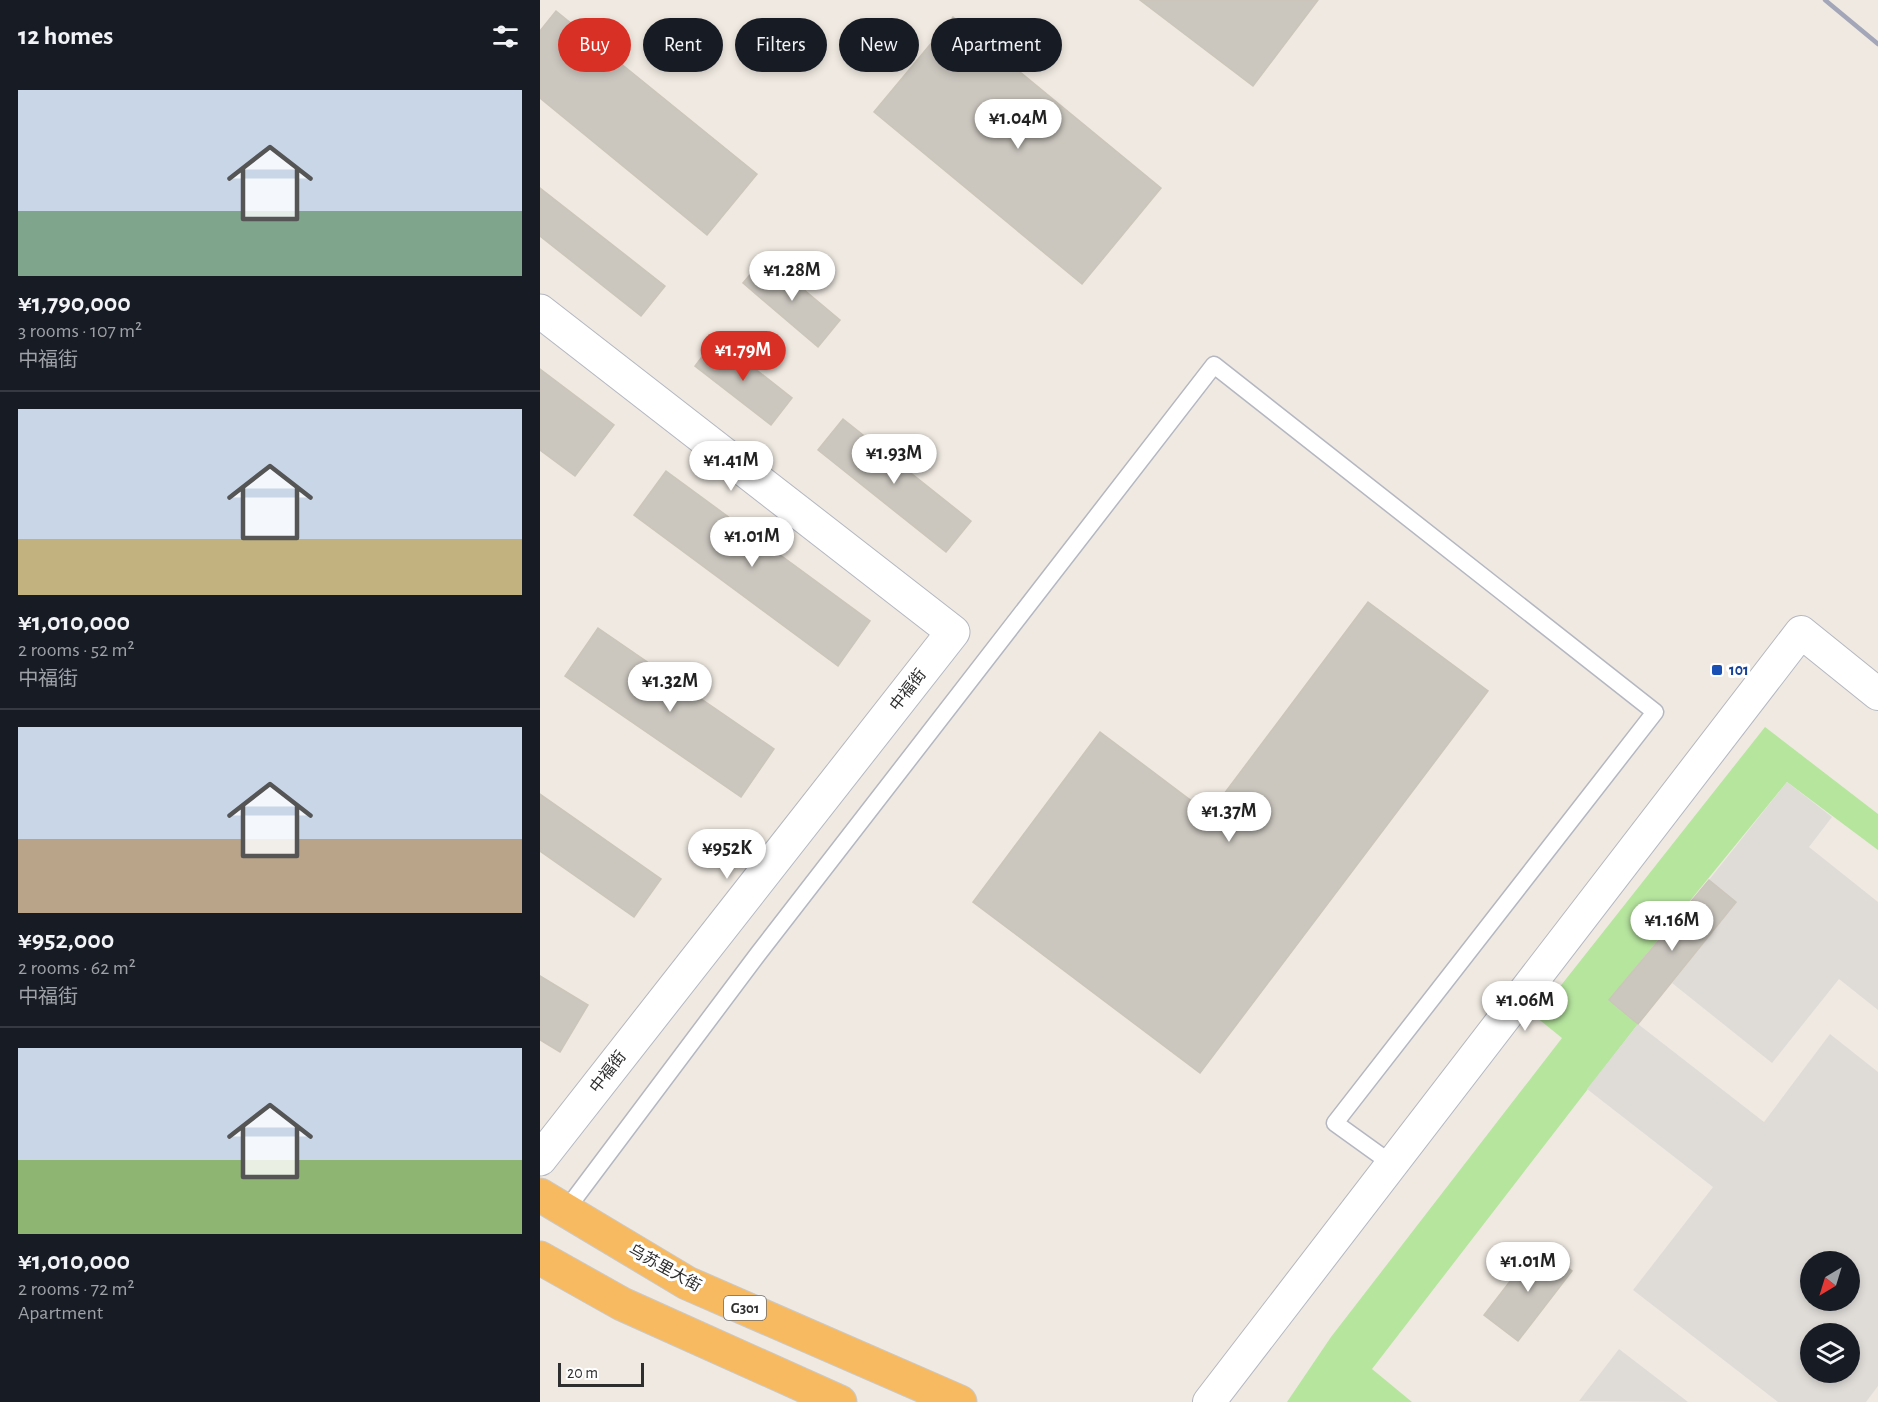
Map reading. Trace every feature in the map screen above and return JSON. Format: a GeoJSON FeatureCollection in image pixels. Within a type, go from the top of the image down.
{"type":"FeatureCollection","features":[{"type":"Feature","properties":{"kind":"highway","name":"乌苏里大街"},"geometry":{"type":"LineString","coordinates":[[553,1202],[687,1283],[960,1402]]}},
{"type":"Feature","properties":{"kind":"highway"},"geometry":{"type":"LineString","coordinates":[[540,1258],[622,1304],[840,1402]]}},
{"type":"Feature","properties":{"kind":"street","name":"中福街"},"geometry":{"type":"LineString","coordinates":[[540,311],[953,632],[540,1159]]}},
{"type":"Feature","properties":{"kind":"street"},"geometry":{"type":"LineString","coordinates":[[1209,1402],[1802,632],[1878,694]]}},
{"type":"Feature","properties":{"kind":"lane"},"geometry":{"type":"LineString","coordinates":[[553,1202],[758,954],[1214,365],[1655,712],[1335,1123],[1392,1164]]}},
{"type":"Feature","properties":{"kind":"green space"},"geometry":{"type":"Polygon","coordinates":[[[1765,727],[1878,814],[1878,850],[1787,782],[1609,1000],[1638,1024],[1372,1369],[1412,1402],[1287,1402],[1331,1337],[1562,1038],[1536,1017],[1765,727]]]}},
{"type":"Feature","properties":{"kind":"shaded area"},"geometry":{"type":"Polygon","coordinates":[[[1787,782],[1832,817],[1809,847],[1878,902],[1878,1010],[1839,979],[1772,1063],[1672,983],[1736,902],[1709,880],[1787,782]]]}},
{"type":"Feature","properties":{"kind":"shaded area"},"geometry":{"type":"Polygon","coordinates":[[[1638,1024],[1764,1122],[1830,1034],[1878,1072],[1878,1386],[1866,1402],[1778,1402],[1633,1290],[1713,1187],[1587,1089],[1638,1024]]]}},
{"type":"Feature","properties":{"kind":"shaded area"},"geometry":{"type":"Polygon","coordinates":[[[1619,1349],[1688,1402],[1579,1401],[1619,1349]]]}},
{"type":"Feature","properties":{"kind":"building"},"geometry":{"type":"Polygon","coordinates":[[[1140,0],[1318,0],[1253,86],[1140,0]]]}},
{"type":"Feature","properties":{"kind":"building"},"geometry":{"type":"Polygon","coordinates":[[[556,11],[565,18],[558,18],[558,72],[631,72],[757,174],[707,235],[540,98],[540,31],[556,11]]]}},
{"type":"Feature","properties":{"kind":"building"},"geometry":{"type":"Polygon","coordinates":[[[931,43],[931,72],[1020,72],[1161,188],[1082,284],[874,112],[907,72],[919,72],[919,58],[931,43]]]}},
{"type":"Feature","properties":{"kind":"building"},"geometry":{"type":"Polygon","coordinates":[[[540,188],[665,286],[641,316],[540,236],[540,188]]]}},
{"type":"Feature","properties":{"kind":"building"},"geometry":{"type":"Polygon","coordinates":[[[765,257],[840,320],[818,347],[743,283],[765,257]]]}},
{"type":"Feature","properties":{"kind":"building"},"geometry":{"type":"Polygon","coordinates":[[[716,338],[792,398],[771,425],[695,366],[716,338]]]}},
{"type":"Feature","properties":{"kind":"building"},"geometry":{"type":"Polygon","coordinates":[[[540,369],[614,425],[575,476],[540,450],[540,369]]]}},
{"type":"Feature","properties":{"kind":"building"},"geometry":{"type":"Polygon","coordinates":[[[843,419],[971,521],[946,552],[818,450],[843,419]]]}},
{"type":"Feature","properties":{"kind":"building"},"geometry":{"type":"Polygon","coordinates":[[[666,471],[870,621],[838,666],[634,515],[666,471]]]}},
{"type":"Feature","properties":{"kind":"building"},"geometry":{"type":"Polygon","coordinates":[[[1368,602],[1488,691],[1200,1073],[973,902],[1100,732],[1209,814],[1368,602]]]}},
{"type":"Feature","properties":{"kind":"building"},"geometry":{"type":"Polygon","coordinates":[[[598,628],[774,749],[741,797],[565,676],[598,628]]]}},
{"type":"Feature","properties":{"kind":"building"},"geometry":{"type":"Polygon","coordinates":[[[540,794],[661,879],[634,917],[540,851],[540,794]]]}},
{"type":"Feature","properties":{"kind":"building"},"geometry":{"type":"Polygon","coordinates":[[[1709,880],[1736,902],[1638,1024],[1609,1000],[1709,880]]]}},
{"type":"Feature","properties":{"kind":"building"},"geometry":{"type":"Polygon","coordinates":[[[540,976],[588,1005],[560,1052],[540,1040],[540,976]]]}},
{"type":"Feature","properties":{"kind":"building"},"geometry":{"type":"Polygon","coordinates":[[[1538,1245],[1572,1271],[1518,1341],[1484,1315],[1538,1245]]]}},
{"type":"Feature","properties":{"kind":"railway"},"geometry":{"type":"LineString","coordinates":[[1825,0],[1878,44]]}},
{"type":"Feature","properties":{"kind":"place","name":"101"},"geometry":{"type":"Point","coordinates":[1717,670]}}]}
